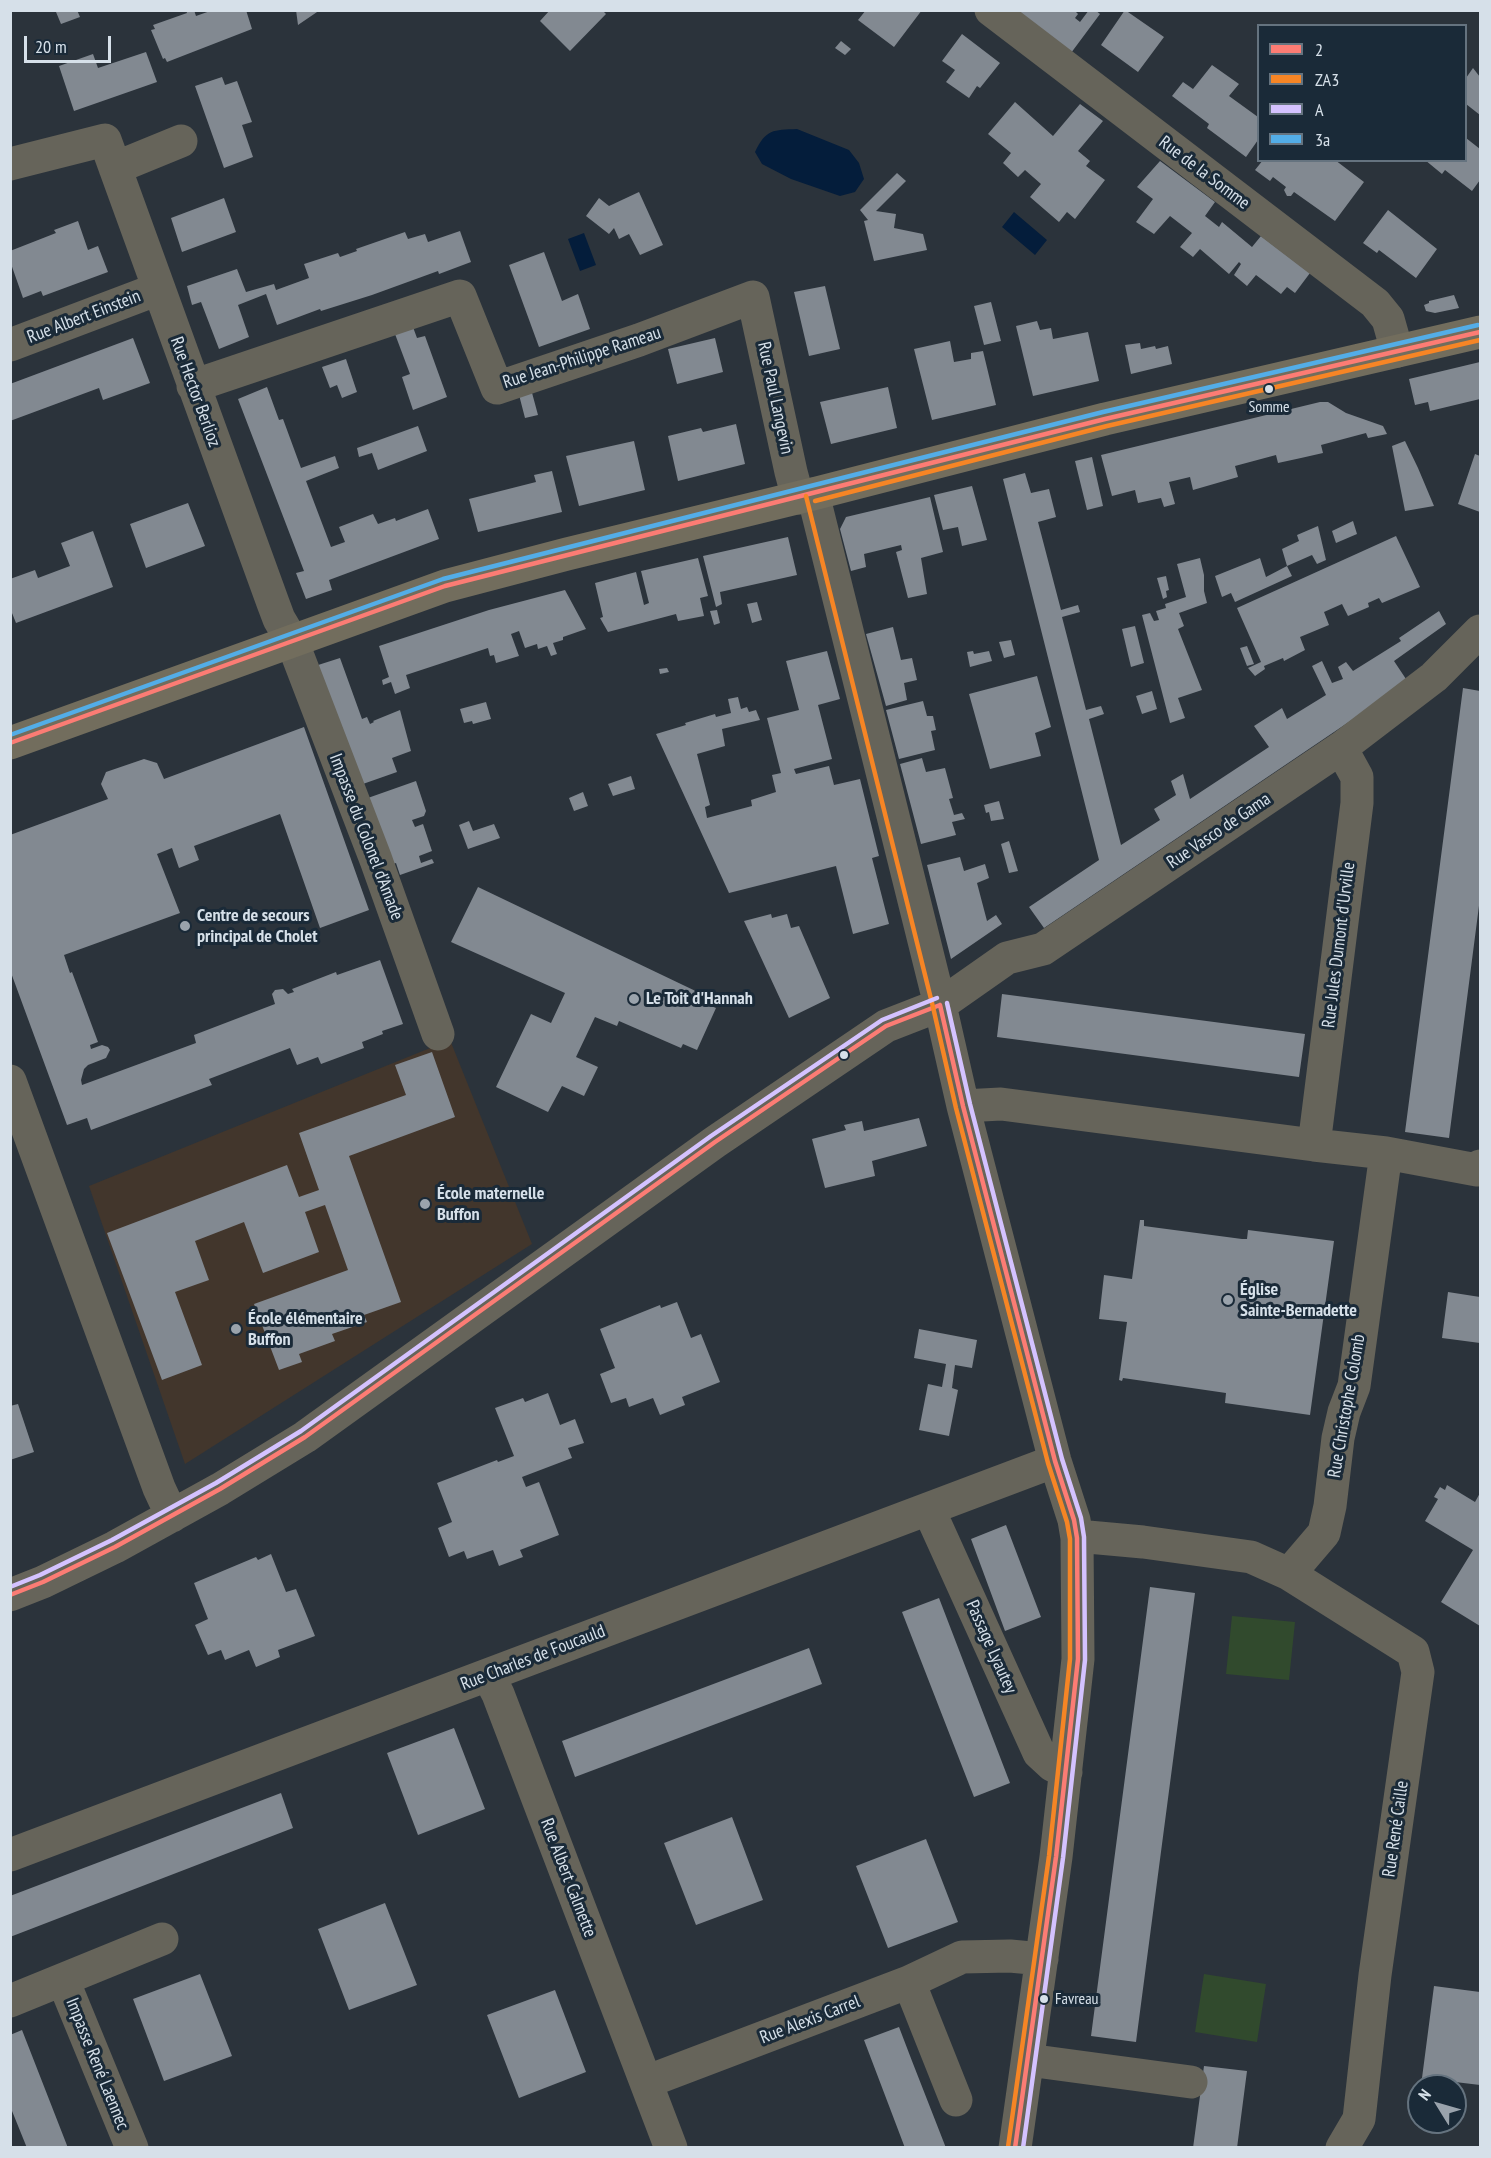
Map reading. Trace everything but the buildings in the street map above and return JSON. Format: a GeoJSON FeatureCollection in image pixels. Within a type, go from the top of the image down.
{"type":"FeatureCollection","features":[{"type":"Feature","properties":{"kind":"main road"},"geometry":{"type":"LineString","coordinates":[[10,743],[445,586],[1087,423],[1480,332]]}},
{"type":"Feature","properties":{"kind":"street","name":"Rue de la Somme"},"geometry":{"type":"LineString","coordinates":[[991,10],[1375,303],[1388,319],[1397,351]]}},
{"type":"Feature","properties":{"kind":"street"},"geometry":{"type":"LineString","coordinates":[[10,164],[110,154],[181,141]]}},
{"type":"Feature","properties":{"kind":"street","name":"Rue Hector Berlioz"},"geometry":{"type":"LineString","coordinates":[[110,154],[279,619],[292,641]]}},
{"type":"Feature","properties":{"kind":"street","name":"Rue Albert Einstein"},"geometry":{"type":"LineString","coordinates":[[10,345],[158,289]]}},
{"type":"Feature","properties":{"kind":"street","name":"Rue Jean-Philippe Rameau"},"geometry":{"type":"LineString","coordinates":[[193,386],[460,296],[497,388],[639,340],[753,297]]}},
{"type":"Feature","properties":{"kind":"street","name":"Rue Paul Langevin"},"geometry":{"type":"LineString","coordinates":[[753,297],[791,472],[806,496],[940,1005],[963,1106],[1055,1461],[1074,1520],[1077,1538],[1078,1659],[1042,1959],[1015,2148]]}},
{"type":"Feature","properties":{"kind":"street","name":"Rue Vasco de Gama"},"geometry":{"type":"LineString","coordinates":[[10,1595],[43,1582],[115,1547],[305,1437],[715,1142],[886,1026],[940,1005],[1007,958],[1043,949],[1341,748],[1434,677],[1480,632]]}},
{"type":"Feature","properties":{"kind":"street","name":"Impasse du Colonel d’Amade"},"geometry":{"type":"LineString","coordinates":[[292,641],[376,860],[438,1034]]}},
{"type":"Feature","properties":{"kind":"street","name":"Rue Jules Dumont d'Urville"},"geometry":{"type":"LineString","coordinates":[[1314,1145],[1357,803],[1357,777],[1341,748]]}},
{"type":"Feature","properties":{"kind":"street"},"geometry":{"type":"LineString","coordinates":[[10,1081],[159,1488],[172,1516]]}},
{"type":"Feature","properties":{"kind":"street"},"geometry":{"type":"LineString","coordinates":[[963,1106],[1001,1104],[1386,1153],[1477,1170],[1480,1166]]}},
{"type":"Feature","properties":{"kind":"street","name":"Rue Christophe Colomb"},"geometry":{"type":"LineString","coordinates":[[1289,1574],[1324,1533],[1330,1506],[1338,1438],[1344,1412],[1354,1386],[1386,1153]]}},
{"type":"Feature","properties":{"kind":"street","name":"Rue Charles de Foucauld"},"geometry":{"type":"LineString","coordinates":[[10,1855],[1055,1461]]}},
{"type":"Feature","properties":{"kind":"street","name":"Passage Lyautey"},"geometry":{"type":"LineString","coordinates":[[929,1510],[1039,1753],[1052,1765],[1066,1772]]}},
{"type":"Feature","properties":{"kind":"street"},"geometry":{"type":"LineString","coordinates":[[1077,1538],[1143,1542],[1251,1557],[1289,1574]]}},
{"type":"Feature","properties":{"kind":"street","name":"Rue René Caille"},"geometry":{"type":"LineString","coordinates":[[1289,1574],[1413,1652],[1418,1672],[1375,1975],[1359,2119],[1342,2148]]}},
{"type":"Feature","properties":{"kind":"street","name":"Rue Albert Calmette"},"geometry":{"type":"LineString","coordinates":[[488,1675],[498,1694],[646,2082]]}},
{"type":"Feature","properties":{"kind":"street","name":"Impasse René Laennec"},"geometry":{"type":"LineString","coordinates":[[10,2001],[162,1939]]}},
{"type":"Feature","properties":{"kind":"street","name":"Rue Alexis Carrel"},"geometry":{"type":"LineString","coordinates":[[646,2082],[909,1982],[962,1957],[1010,1956],[1042,1959]]}},
{"type":"Feature","properties":{"kind":"street","name":"Impasse René Laennec"},"geometry":{"type":"LineString","coordinates":[[63,1980],[132,2148]]}},
{"type":"Feature","properties":{"kind":"street"},"geometry":{"type":"LineString","coordinates":[[909,1982],[956,2100]]}},
{"type":"Feature","properties":{"kind":"street"},"geometry":{"type":"LineString","coordinates":[[1028,2060],[1191,2082]]}},
{"type":"Feature","properties":{"kind":"street"},"geometry":{"type":"LineString","coordinates":[[646,2082],[671,2148]]}},
{"type":"Feature","properties":{"kind":"shaded area"},"geometry":{"type":"Polygon","coordinates":[[[450,1040],[532,1244],[185,1464],[89,1186],[450,1040]]]}},
{"type":"Feature","properties":{"kind":"green space"},"geometry":{"type":"Polygon","coordinates":[[[1232,1616],[1295,1622],[1289,1680],[1226,1674],[1232,1616]]]}},
{"type":"Feature","properties":{"kind":"green space"},"geometry":{"type":"Polygon","coordinates":[[[1204,1974],[1266,1984],[1257,2042],[1195,2032],[1204,1974]]]}},
{"type":"Feature","properties":{"kind":"water"},"geometry":{"type":"Polygon","coordinates":[[[797,129],[849,150],[859,163],[864,179],[855,192],[840,196],[791,179],[762,164],[755,152],[767,135],[776,131],[797,129]]]}},
{"type":"Feature","properties":{"kind":"water"},"geometry":{"type":"Polygon","coordinates":[[[1014,212],[1047,240],[1035,255],[1002,227],[1014,212]]]}},
{"type":"Feature","properties":{"kind":"water"},"geometry":{"type":"Polygon","coordinates":[[[584,233],[596,265],[580,271],[568,239],[584,233]]]}},
{"type":"Feature","properties":{"kind":"transit line","name":"3a"},"geometry":{"type":"LineString","coordinates":[[10,735],[443,579],[1103,412],[1478,325]]}},
{"type":"Feature","properties":{"kind":"transit line","name":"2"},"geometry":{"type":"LineString","coordinates":[[10,743],[445,586],[1105,419],[1480,332]]}},
{"type":"Feature","properties":{"kind":"transit line","name":"ZA3"},"geometry":{"type":"LineString","coordinates":[[815,501],[1107,426],[1480,340]]}},
{"type":"Feature","properties":{"kind":"transit line","name":"ZA3"},"geometry":{"type":"LineString","coordinates":[[806,496],[956,1108],[1048,1463],[1067,1522],[1070,1539],[1070,1659],[1049,1856],[1008,2147]]}},
{"type":"Feature","properties":{"kind":"transit line","name":"A"},"geometry":{"type":"LineString","coordinates":[[10,1587],[112,1540],[216,1483],[301,1431],[711,1136],[882,1020],[937,998]]}},
{"type":"Feature","properties":{"kind":"transit line","name":"A"},"geometry":{"type":"LineString","coordinates":[[947,1003],[970,1104],[1062,1459],[1081,1518],[1084,1537],[1085,1660],[1063,1858],[1023,2148]]}},
{"type":"Feature","properties":{"kind":"transit line","name":"2"},"geometry":{"type":"LineString","coordinates":[[940,1005],[963,1106],[1077,1538],[1078,1659],[1056,1857],[1015,2148]]}},
{"type":"Feature","properties":{"kind":"transit line","name":"2"},"geometry":{"type":"LineString","coordinates":[[10,1595],[43,1582],[115,1547],[220,1489],[305,1437],[715,1142],[886,1026],[940,1005]]}},
{"type":"Feature","properties":{"kind":"place","name":"Somme"},"geometry":{"type":"Point","coordinates":[1269,389]}},
{"type":"Feature","properties":{"kind":"place","name":"Centre de secours principal de Cholet"},"geometry":{"type":"Point","coordinates":[185,926]}},
{"type":"Feature","properties":{"kind":"place","name":"Le Toit d'Hannah"},"geometry":{"type":"Point","coordinates":[634,999]}},
{"type":"Feature","properties":{"kind":"place","name":"École maternelle Buffon"},"geometry":{"type":"Point","coordinates":[425,1204]}},
{"type":"Feature","properties":{"kind":"place","name":"Église Sainte-Bernadette"},"geometry":{"type":"Point","coordinates":[1228,1300]}},
{"type":"Feature","properties":{"kind":"place","name":"École élémentaire Buffon"},"geometry":{"type":"Point","coordinates":[236,1329]}},
{"type":"Feature","properties":{"kind":"place","name":"Favreau"},"geometry":{"type":"Point","coordinates":[1044,1999]}}]}
